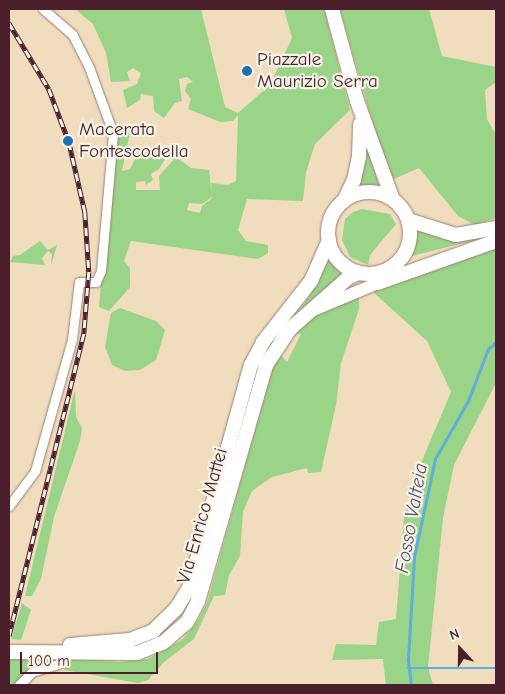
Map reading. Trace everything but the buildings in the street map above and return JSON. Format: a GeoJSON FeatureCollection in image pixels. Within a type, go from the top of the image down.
{"type":"FeatureCollection","features":[{"type":"Feature","properties":{"kind":"main road"},"geometry":{"type":"LineString","coordinates":[[332,9],[357,101],[401,209],[408,247],[393,266]]}},
{"type":"Feature","properties":{"kind":"main road"},"geometry":{"type":"LineString","coordinates":[[357,101],[359,156],[354,180],[344,201],[332,215],[329,240],[340,262],[371,276],[496,241]]}},
{"type":"Feature","properties":{"kind":"main road"},"geometry":{"type":"LineString","coordinates":[[344,201],[370,192],[456,235],[496,228]]}},
{"type":"Feature","properties":{"kind":"main road","name":"Via Enrico Mattei"},"geometry":{"type":"LineString","coordinates":[[9,648],[130,640],[153,631],[176,609],[189,588],[251,365],[263,342],[311,281],[329,240]]}},
{"type":"Feature","properties":{"kind":"main road"},"geometry":{"type":"LineString","coordinates":[[305,315],[361,290],[371,276],[393,266],[496,241]]}},
{"type":"Feature","properties":{"kind":"main road","name":"Via Enrico Mattei"},"geometry":{"type":"LineString","coordinates":[[9,652],[137,653],[164,642],[187,622],[198,601],[266,365],[290,329],[305,315],[349,278],[371,276]]}},
{"type":"Feature","properties":{"kind":"street"},"geometry":{"type":"LineString","coordinates":[[9,506],[35,471],[72,339],[79,282],[96,282],[101,271],[113,133],[89,67],[73,35],[43,9]]}},
{"type":"Feature","properties":{"kind":"street"},"geometry":{"type":"LineString","coordinates":[[18,685],[32,672],[61,663],[68,653]]}},
{"type":"Feature","properties":{"kind":"green space"},"geometry":{"type":"Polygon","coordinates":[[[75,9],[201,9],[225,107],[238,113],[270,85],[292,38],[284,9],[324,9],[350,110],[315,144],[306,172],[303,201],[247,199],[238,230],[246,241],[268,245],[268,253],[258,259],[131,241],[124,261],[130,268],[130,287],[109,311],[99,307],[114,136],[124,127],[130,133],[122,171],[130,169],[141,148],[160,151],[167,156],[159,169],[151,174],[153,180],[146,185],[145,181],[136,182],[136,190],[160,190],[159,176],[176,157],[191,168],[209,170],[212,196],[211,183],[228,185],[236,181],[238,115],[233,121],[220,122],[188,109],[191,99],[185,91],[187,84],[193,82],[187,77],[179,79],[182,101],[175,103],[164,118],[154,111],[153,96],[141,94],[140,100],[127,108],[123,90],[137,84],[141,73],[133,68],[127,72],[130,81],[111,82],[106,53],[93,24],[75,9]],[[212,197],[202,204],[189,203],[187,210],[200,213],[202,206],[212,197]]]}},
{"type":"Feature","properties":{"kind":"green space"},"geometry":{"type":"Polygon","coordinates":[[[340,9],[429,9],[442,56],[496,67],[496,82],[485,90],[487,119],[496,135],[496,218],[475,225],[458,216],[419,168],[394,179],[383,159],[340,9]]]}},
{"type":"Feature","properties":{"kind":"green space"},"geometry":{"type":"Polygon","coordinates":[[[366,144],[376,176],[380,188],[357,189],[366,144]]]}},
{"type":"Feature","properties":{"kind":"green space"},"geometry":{"type":"Polygon","coordinates":[[[362,209],[390,214],[396,224],[370,255],[368,265],[350,257],[342,240],[345,219],[353,212],[362,209]]]}},
{"type":"Feature","properties":{"kind":"green space"},"geometry":{"type":"Polygon","coordinates":[[[417,229],[447,240],[479,239],[412,256],[417,229]]]}},
{"type":"Feature","properties":{"kind":"green space"},"geometry":{"type":"Polygon","coordinates":[[[40,241],[48,250],[57,245],[51,266],[52,254],[48,251],[42,258],[45,265],[10,262],[13,256],[20,255],[40,241]]]}},
{"type":"Feature","properties":{"kind":"green space"},"geometry":{"type":"Polygon","coordinates":[[[496,244],[496,383],[454,465],[443,518],[428,667],[433,685],[386,685],[383,659],[332,660],[336,644],[376,645],[379,622],[396,619],[404,517],[421,463],[451,392],[427,341],[373,292],[496,244]]]}},
{"type":"Feature","properties":{"kind":"green space"},"geometry":{"type":"Polygon","coordinates":[[[328,259],[344,275],[295,317],[310,295],[328,259]]]}},
{"type":"Feature","properties":{"kind":"green space"},"geometry":{"type":"Polygon","coordinates":[[[359,297],[359,309],[341,363],[336,405],[321,472],[308,473],[307,468],[272,477],[252,491],[243,512],[240,556],[229,575],[225,595],[214,596],[194,639],[164,662],[148,680],[138,683],[64,670],[73,658],[119,662],[148,659],[182,640],[197,622],[207,603],[273,366],[280,354],[287,362],[301,334],[294,333],[310,317],[359,297]]]}},
{"type":"Feature","properties":{"kind":"green space"},"geometry":{"type":"Polygon","coordinates":[[[120,308],[156,321],[165,330],[156,360],[140,370],[125,371],[112,365],[105,347],[111,313],[120,308]]]}},
{"type":"Feature","properties":{"kind":"green space"},"geometry":{"type":"Polygon","coordinates":[[[75,389],[76,417],[82,428],[80,441],[54,517],[41,579],[32,596],[25,596],[75,389]]]}},
{"type":"Feature","properties":{"kind":"green space"},"geometry":{"type":"Polygon","coordinates":[[[22,603],[31,610],[21,640],[11,639],[22,603]]]}},
{"type":"Feature","properties":{"kind":"green space"},"geometry":{"type":"Polygon","coordinates":[[[39,657],[15,685],[9,685],[9,658],[39,657]]]}},
{"type":"Feature","properties":{"kind":"waterway","name":"Fosso Valteia"},"geometry":{"type":"LineString","coordinates":[[411,685],[408,659],[414,557],[435,459],[468,401],[488,349],[496,342]]}},
{"type":"Feature","properties":{"kind":"waterway"},"geometry":{"type":"LineString","coordinates":[[408,668],[496,668]]}},
{"type":"Feature","properties":{"kind":"railway"},"geometry":{"type":"LineString","coordinates":[[9,23],[49,89],[69,142],[85,212],[89,272],[84,334],[9,636]]}},
{"type":"Feature","properties":{"kind":"place","name":"Piazzale Maurizio Serra"},"geometry":{"type":"Point","coordinates":[247,71]}},
{"type":"Feature","properties":{"kind":"place","name":"Macerata Fontescodella"},"geometry":{"type":"Point","coordinates":[68,141]}}]}
